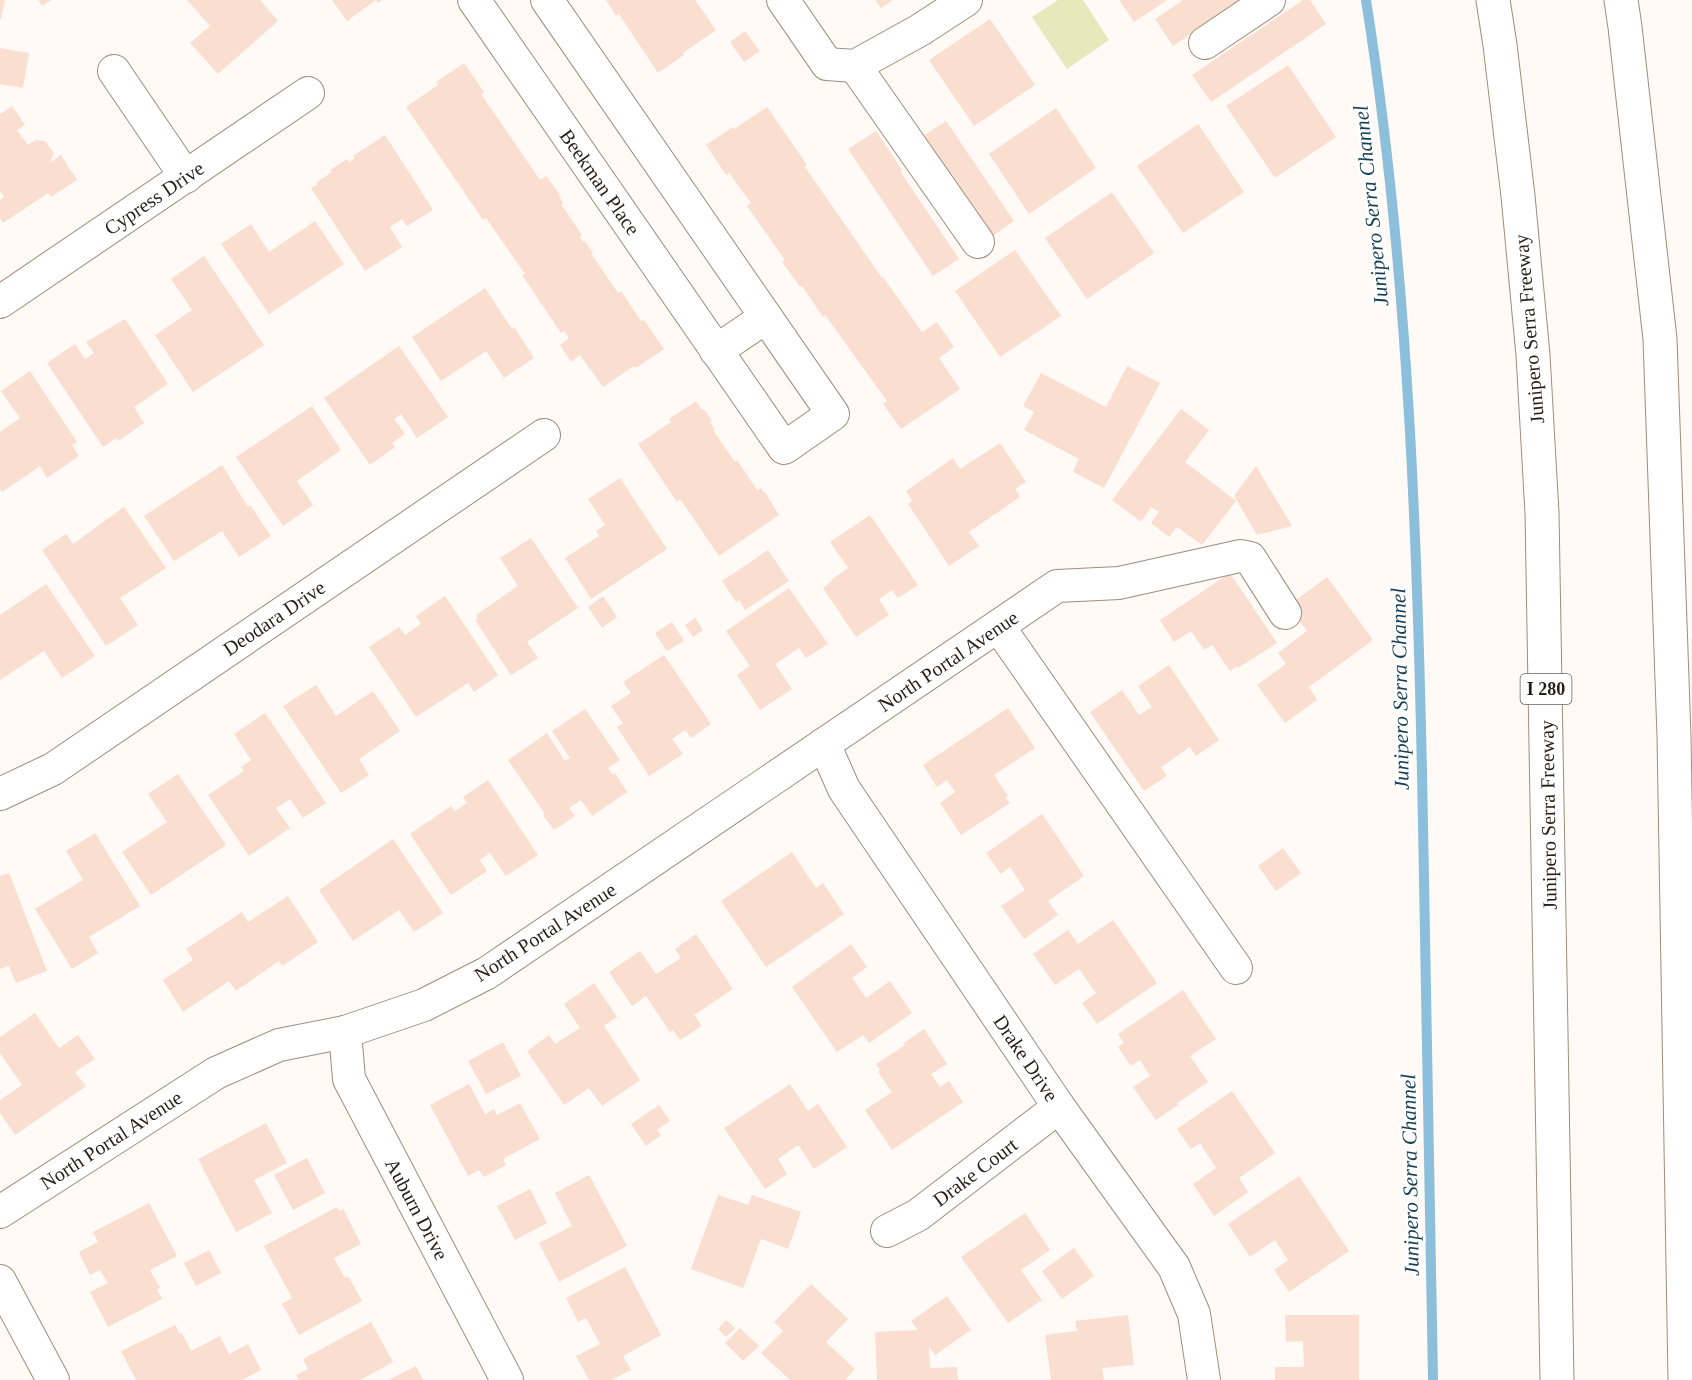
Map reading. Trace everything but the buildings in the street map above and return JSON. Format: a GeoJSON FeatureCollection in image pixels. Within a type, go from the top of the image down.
{"type":"FeatureCollection","features":[{"type":"Feature","properties":{"kind":"highway","name":"Junipero Serra Freeway"},"geometry":{"type":"LineString","coordinates":[[1493,0],[1518,196],[1533,354],[1542,513],[1557,1380]]}},
{"type":"Feature","properties":{"kind":"highway"},"geometry":{"type":"LineString","coordinates":[[1621,0],[1660,339],[1674,736],[1685,1380]]}},
{"type":"Feature","properties":{"kind":"street","name":"Beekman Place"},"geometry":{"type":"LineString","coordinates":[[486,4],[716,351],[784,448],[833,414],[547,0]]}},
{"type":"Feature","properties":{"kind":"street"},"geometry":{"type":"LineString","coordinates":[[783,0],[841,65],[978,242]]}},
{"type":"Feature","properties":{"kind":"street"},"geometry":{"type":"LineString","coordinates":[[841,65],[920,30],[966,0]]}},
{"type":"Feature","properties":{"kind":"street"},"geometry":{"type":"LineString","coordinates":[[1205,43],[1269,0]]}},
{"type":"Feature","properties":{"kind":"street"},"geometry":{"type":"LineString","coordinates":[[114,71],[186,177]]}},
{"type":"Feature","properties":{"kind":"street","name":"Cypress Drive"},"geometry":{"type":"LineString","coordinates":[[0,302],[308,93]]}},
{"type":"Feature","properties":{"kind":"street"},"geometry":{"type":"LineString","coordinates":[[716,351],[765,317]]}},
{"type":"Feature","properties":{"kind":"street","name":"Deodara Drive"},"geometry":{"type":"LineString","coordinates":[[0,794],[53,769],[544,435]]}},
{"type":"Feature","properties":{"kind":"street","name":"North Portal Avenue"},"geometry":{"type":"LineString","coordinates":[[0,1212],[216,1073],[279,1045],[345,1032],[424,1005],[487,973],[1057,586],[1119,584],[1240,556],[1250,558],[1285,614]]}},
{"type":"Feature","properties":{"kind":"street"},"geometry":{"type":"LineString","coordinates":[[999,627],[1236,968]]}},
{"type":"Feature","properties":{"kind":"street","name":"Drake Drive"},"geometry":{"type":"LineString","coordinates":[[824,744],[844,789],[1059,1107],[1174,1267],[1194,1314],[1204,1380]]}},
{"type":"Feature","properties":{"kind":"street","name":"Auburn Drive"},"geometry":{"type":"LineString","coordinates":[[345,1032],[349,1080],[507,1380]]}},
{"type":"Feature","properties":{"kind":"street","name":"Drake Court"},"geometry":{"type":"LineString","coordinates":[[887,1231],[918,1215],[1059,1107]]}},
{"type":"Feature","properties":{"kind":"street"},"geometry":{"type":"LineString","coordinates":[[0,1281],[53,1380]]}},
{"type":"Feature","properties":{"kind":"green space"},"geometry":{"type":"Polygon","coordinates":[[[1058,0],[1083,0],[1109,40],[1067,69],[1032,17],[1058,0]]]}},
{"type":"Feature","properties":{"kind":"waterway","name":"Junipero Serra Channel"},"geometry":{"type":"LineString","coordinates":[[1366,0],[1381,102],[1392,205],[1409,411],[1421,721],[1433,1380]]}}]}
